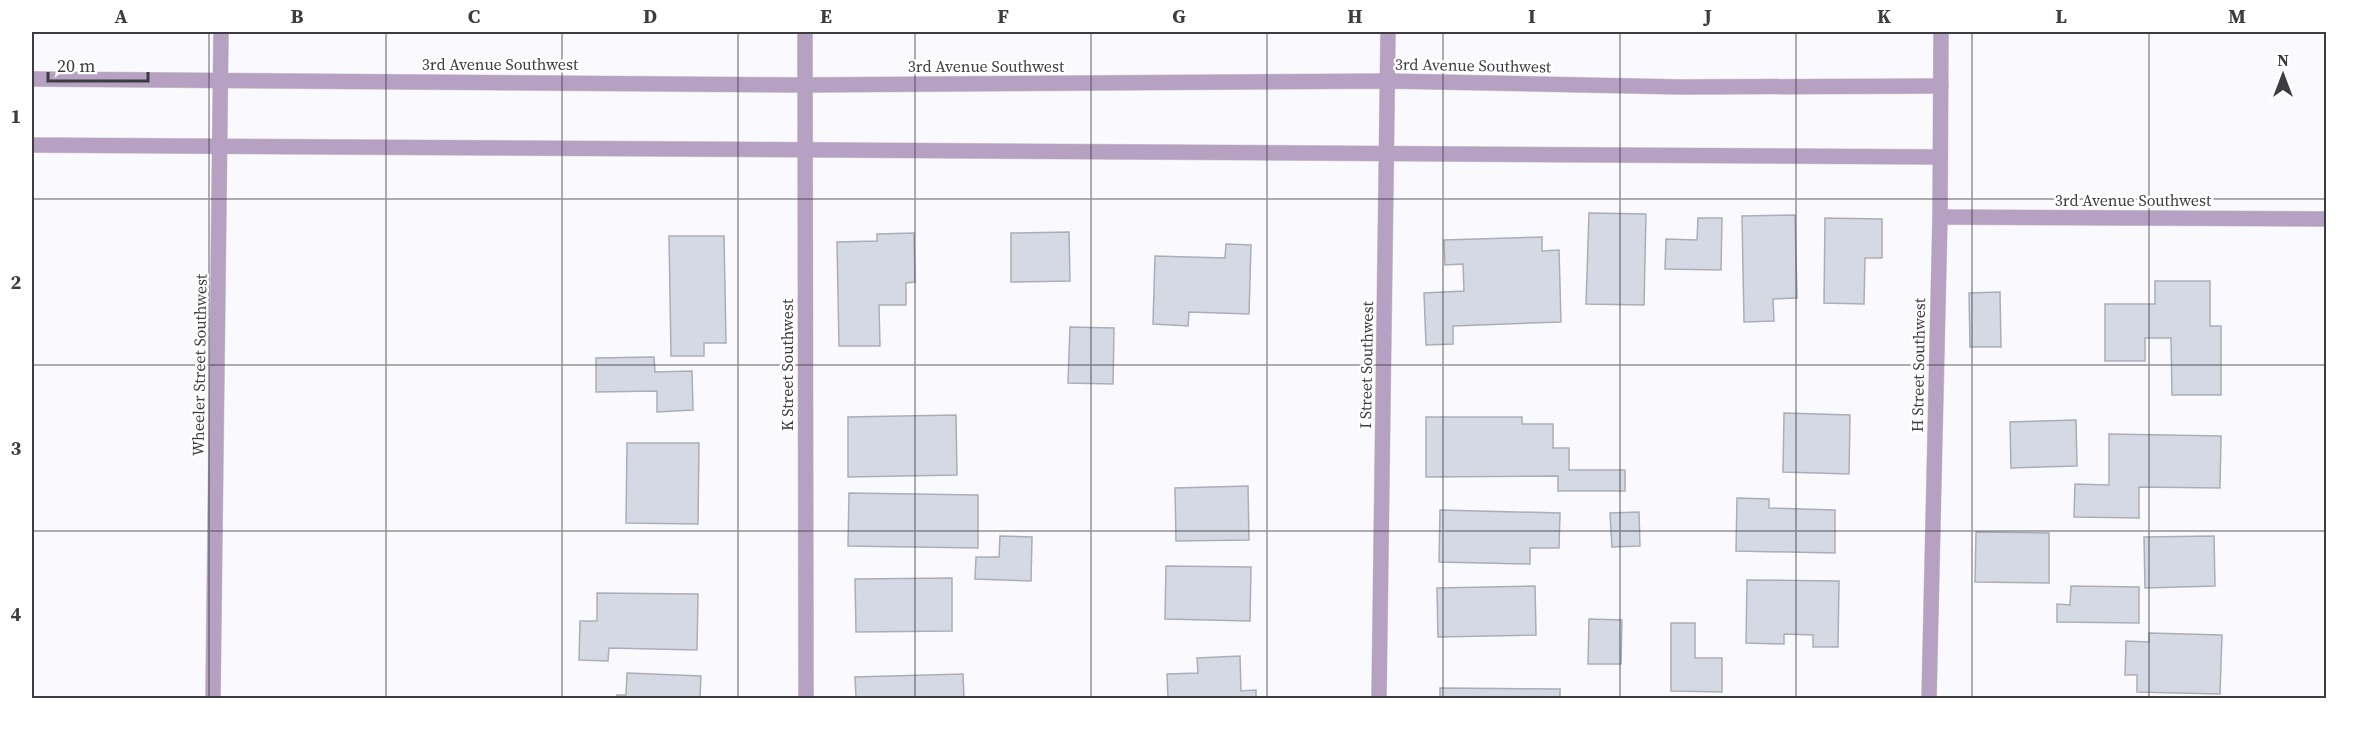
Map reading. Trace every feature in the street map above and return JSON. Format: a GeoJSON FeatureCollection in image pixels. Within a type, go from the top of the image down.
{"type":"FeatureCollection","features":[{"type":"Feature","properties":{"kind":"street","name":"Wheeler Street Southwest"},"geometry":{"type":"LineString","coordinates":[[213,699],[221,32]]}},
{"type":"Feature","properties":{"kind":"street","name":"K Street Southwest"},"geometry":{"type":"LineString","coordinates":[[805,32],[806,699]]}},
{"type":"Feature","properties":{"kind":"street","name":"I Street Southwest"},"geometry":{"type":"LineString","coordinates":[[1379,699],[1388,32]]}},
{"type":"Feature","properties":{"kind":"street","name":"H Street Southwest"},"geometry":{"type":"LineString","coordinates":[[1929,699],[1940,217],[1941,32]]}},
{"type":"Feature","properties":{"kind":"street","name":"3rd Avenue Southwest"},"geometry":{"type":"LineString","coordinates":[[32,79],[804,85],[1388,81],[1681,87],[1941,86]]}},
{"type":"Feature","properties":{"kind":"street"},"geometry":{"type":"LineString","coordinates":[[32,145],[1940,157]]}},
{"type":"Feature","properties":{"kind":"street","name":"3rd Avenue Southwest"},"geometry":{"type":"LineString","coordinates":[[1940,217],[2326,219]]}},
{"type":"Feature","properties":{"kind":"building"},"geometry":{"type":"Polygon","coordinates":[[[1589,213],[1646,214],[1644,305],[1586,304],[1589,213]]]}},
{"type":"Feature","properties":{"kind":"building"},"geometry":{"type":"Polygon","coordinates":[[[1795,215],[1797,298],[1773,299],[1774,321],[1744,322],[1742,216],[1795,215]]]}},
{"type":"Feature","properties":{"kind":"building"},"geometry":{"type":"Polygon","coordinates":[[[1698,218],[1722,218],[1721,270],[1665,269],[1666,239],[1697,240],[1698,218]]]}},
{"type":"Feature","properties":{"kind":"building"},"geometry":{"type":"Polygon","coordinates":[[[1825,218],[1882,219],[1882,258],[1865,258],[1864,304],[1824,303],[1825,218]]]}},
{"type":"Feature","properties":{"kind":"building"},"geometry":{"type":"Polygon","coordinates":[[[1069,232],[1070,281],[1011,282],[1011,233],[1069,232]]]}},
{"type":"Feature","properties":{"kind":"building"},"geometry":{"type":"Polygon","coordinates":[[[914,233],[915,282],[906,283],[906,305],[879,305],[880,346],[839,346],[837,242],[877,241],[877,234],[914,233]]]}},
{"type":"Feature","properties":{"kind":"building"},"geometry":{"type":"Polygon","coordinates":[[[669,236],[724,236],[726,343],[704,343],[704,356],[671,356],[669,236]]]}},
{"type":"Feature","properties":{"kind":"building"},"geometry":{"type":"Polygon","coordinates":[[[1542,237],[1542,251],[1559,250],[1561,322],[1453,326],[1453,344],[1426,345],[1424,293],[1464,291],[1463,264],[1445,265],[1444,240],[1542,237]]]}},
{"type":"Feature","properties":{"kind":"building"},"geometry":{"type":"Polygon","coordinates":[[[1226,244],[1251,245],[1249,314],[1189,312],[1188,326],[1153,324],[1155,256],[1225,258],[1226,244]]]}},
{"type":"Feature","properties":{"kind":"building"},"geometry":{"type":"Polygon","coordinates":[[[2155,281],[2210,281],[2210,326],[2221,326],[2221,395],[2172,395],[2171,338],[2145,338],[2145,361],[2105,361],[2105,304],[2155,304],[2155,281]]]}},
{"type":"Feature","properties":{"kind":"building"},"geometry":{"type":"Polygon","coordinates":[[[2000,292],[2001,347],[1970,347],[1969,293],[2000,292]]]}},
{"type":"Feature","properties":{"kind":"building"},"geometry":{"type":"Polygon","coordinates":[[[1070,327],[1114,328],[1113,384],[1068,383],[1070,327]]]}},
{"type":"Feature","properties":{"kind":"building"},"geometry":{"type":"Polygon","coordinates":[[[654,357],[655,372],[692,371],[693,410],[657,412],[657,391],[596,392],[596,358],[654,357]]]}},
{"type":"Feature","properties":{"kind":"building"},"geometry":{"type":"Polygon","coordinates":[[[1784,413],[1850,415],[1849,474],[1783,472],[1784,413]]]}},
{"type":"Feature","properties":{"kind":"building"},"geometry":{"type":"Polygon","coordinates":[[[956,415],[957,475],[848,477],[848,417],[956,415]]]}},
{"type":"Feature","properties":{"kind":"building"},"geometry":{"type":"Polygon","coordinates":[[[1426,417],[1522,417],[1522,424],[1553,424],[1553,448],[1569,448],[1569,470],[1625,470],[1625,491],[1558,491],[1558,476],[1426,477],[1426,417]]]}},
{"type":"Feature","properties":{"kind":"building"},"geometry":{"type":"Polygon","coordinates":[[[2076,420],[2077,466],[2011,468],[2010,422],[2076,420]]]}},
{"type":"Feature","properties":{"kind":"building"},"geometry":{"type":"Polygon","coordinates":[[[2109,434],[2221,436],[2220,488],[2139,487],[2139,518],[2074,517],[2075,484],[2109,485],[2109,434]]]}},
{"type":"Feature","properties":{"kind":"building"},"geometry":{"type":"Polygon","coordinates":[[[627,443],[699,443],[698,524],[626,523],[627,443]]]}},
{"type":"Feature","properties":{"kind":"building"},"geometry":{"type":"Polygon","coordinates":[[[1248,486],[1249,540],[1176,541],[1175,488],[1248,486]]]}},
{"type":"Feature","properties":{"kind":"building"},"geometry":{"type":"Polygon","coordinates":[[[849,493],[978,495],[978,548],[848,546],[849,493]]]}},
{"type":"Feature","properties":{"kind":"building"},"geometry":{"type":"Polygon","coordinates":[[[1737,498],[1769,499],[1769,508],[1835,510],[1835,553],[1736,551],[1737,498]]]}},
{"type":"Feature","properties":{"kind":"building"},"geometry":{"type":"Polygon","coordinates":[[[1440,510],[1560,513],[1559,548],[1530,548],[1530,564],[1439,562],[1440,510]]]}},
{"type":"Feature","properties":{"kind":"building"},"geometry":{"type":"Polygon","coordinates":[[[1639,512],[1640,546],[1612,547],[1610,513],[1639,512]]]}},
{"type":"Feature","properties":{"kind":"building"},"geometry":{"type":"Polygon","coordinates":[[[1976,532],[2049,533],[2049,583],[1975,582],[1976,532]]]}},
{"type":"Feature","properties":{"kind":"building"},"geometry":{"type":"Polygon","coordinates":[[[1000,536],[1032,537],[1031,581],[975,579],[976,557],[999,557],[1000,536]]]}},
{"type":"Feature","properties":{"kind":"building"},"geometry":{"type":"Polygon","coordinates":[[[2214,536],[2215,586],[2145,588],[2144,537],[2214,536]]]}},
{"type":"Feature","properties":{"kind":"building"},"geometry":{"type":"Polygon","coordinates":[[[1166,566],[1251,567],[1250,621],[1165,619],[1166,566]]]}},
{"type":"Feature","properties":{"kind":"building"},"geometry":{"type":"Polygon","coordinates":[[[952,578],[952,631],[856,632],[855,579],[952,578]]]}},
{"type":"Feature","properties":{"kind":"building"},"geometry":{"type":"Polygon","coordinates":[[[1747,580],[1839,581],[1838,647],[1813,647],[1813,635],[1784,634],[1784,644],[1746,643],[1747,580]]]}},
{"type":"Feature","properties":{"kind":"building"},"geometry":{"type":"Polygon","coordinates":[[[1535,586],[1536,635],[1438,637],[1437,588],[1535,586]]]}},
{"type":"Feature","properties":{"kind":"building"},"geometry":{"type":"Polygon","coordinates":[[[2071,586],[2139,587],[2139,623],[2057,622],[2057,604],[2070,605],[2071,586]]]}},
{"type":"Feature","properties":{"kind":"building"},"geometry":{"type":"Polygon","coordinates":[[[597,593],[698,594],[697,650],[609,648],[608,661],[579,660],[580,621],[597,621],[597,593]]]}},
{"type":"Feature","properties":{"kind":"building"},"geometry":{"type":"Polygon","coordinates":[[[1589,619],[1622,620],[1621,664],[1588,664],[1589,619]]]}},
{"type":"Feature","properties":{"kind":"building"},"geometry":{"type":"Polygon","coordinates":[[[1671,623],[1695,623],[1695,658],[1722,658],[1722,692],[1671,691],[1671,623]]]}},
{"type":"Feature","properties":{"kind":"building"},"geometry":{"type":"Polygon","coordinates":[[[2149,633],[2222,635],[2220,694],[2137,692],[2137,675],[2125,675],[2126,641],[2149,642],[2149,633]]]}},
{"type":"Feature","properties":{"kind":"building"},"geometry":{"type":"Polygon","coordinates":[[[1240,656],[1241,691],[1256,690],[1256,698],[1168,698],[1167,674],[1198,673],[1197,658],[1240,656]]]}},
{"type":"Feature","properties":{"kind":"building"},"geometry":{"type":"Polygon","coordinates":[[[627,673],[701,676],[700,698],[617,698],[617,695],[626,695],[627,673]]]}},
{"type":"Feature","properties":{"kind":"building"},"geometry":{"type":"Polygon","coordinates":[[[963,674],[964,698],[856,698],[855,677],[963,674]]]}},
{"type":"Feature","properties":{"kind":"building"},"geometry":{"type":"Polygon","coordinates":[[[1440,688],[1560,689],[1560,698],[1440,698],[1440,688]]]}}]}
